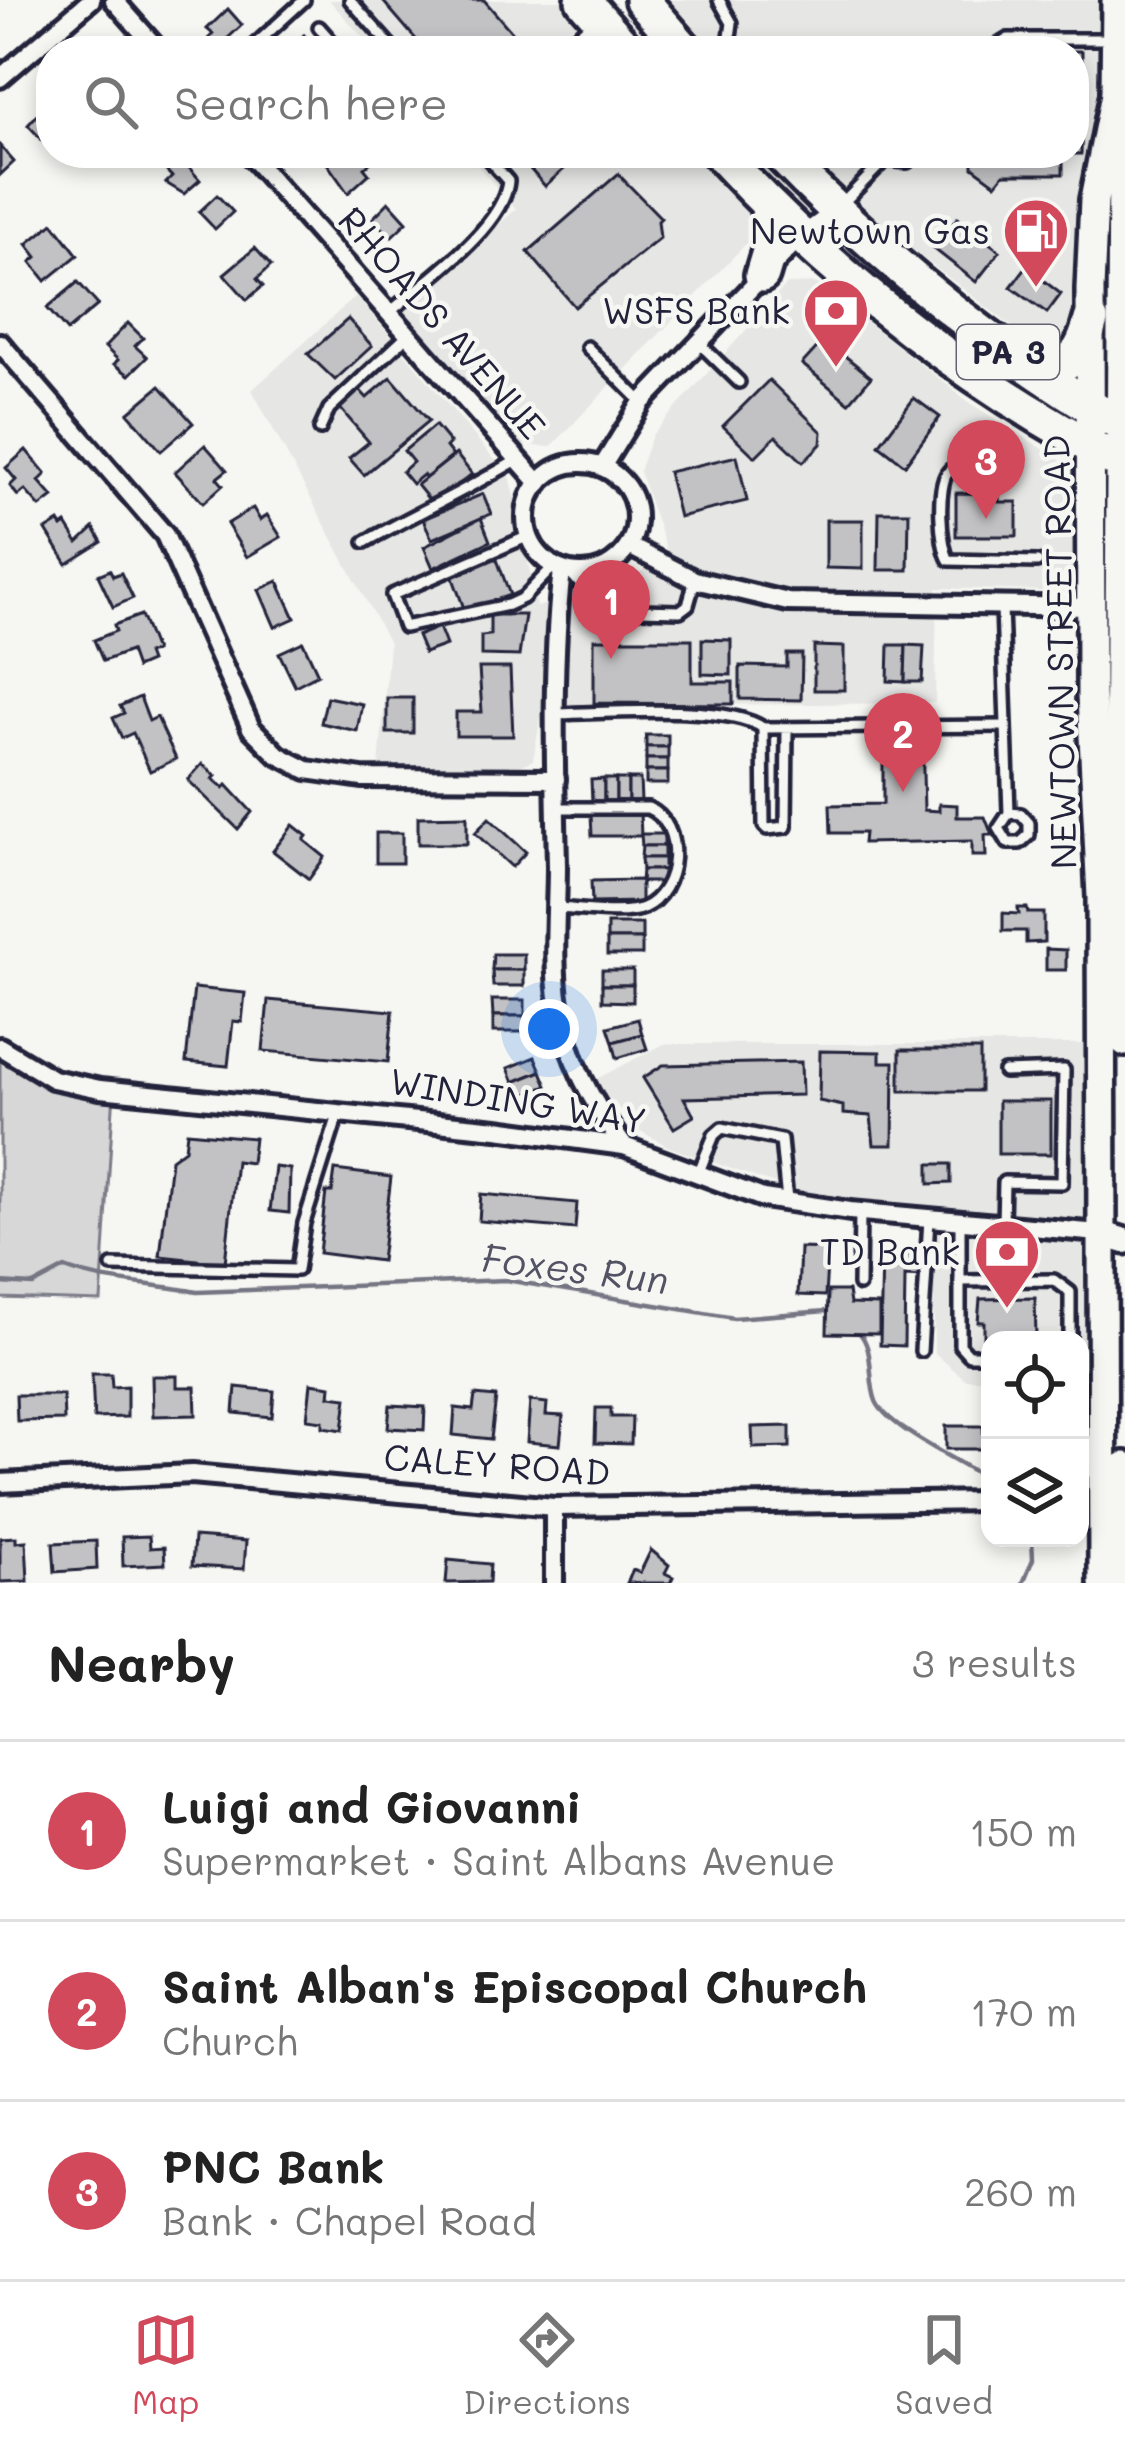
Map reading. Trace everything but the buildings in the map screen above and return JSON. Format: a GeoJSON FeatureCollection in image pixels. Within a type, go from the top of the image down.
{"type":"FeatureCollection","features":[{"type":"Feature","properties":{"kind":"highway"},"geometry":{"type":"LineString","coordinates":[[642,0],[673,36]]}},
{"type":"Feature","properties":{"kind":"highway"},"geometry":{"type":"LineString","coordinates":[[591,9],[615,36]]}},
{"type":"Feature","properties":{"kind":"highway","name":"PA 3"},"geometry":{"type":"LineString","coordinates":[[732,168],[800,237],[938,351],[1112,458]]}},
{"type":"Feature","properties":{"kind":"highway","name":"PA 3"},"geometry":{"type":"LineString","coordinates":[[794,168],[928,292],[1025,364],[1112,420]]}},
{"type":"Feature","properties":{"kind":"highway"},"geometry":{"type":"LineString","coordinates":[[763,275],[771,245],[768,206]]}},
{"type":"Feature","properties":{"kind":"highway"},"geometry":{"type":"LineString","coordinates":[[1025,364],[1050,367],[1070,362],[1085,342],[1090,320]]}},
{"type":"Feature","properties":{"kind":"main road"},"geometry":{"type":"LineString","coordinates":[[1115,94],[1116,0]]}},
{"type":"Feature","properties":{"kind":"main road","name":"NEWTOWN STREET ROAD"},"geometry":{"type":"LineString","coordinates":[[1115,94],[1123,149],[1112,458],[1122,626],[1125,1042]]}},
{"type":"Feature","properties":{"kind":"main road","name":"NEWTOWN STREET ROAD"},"geometry":{"type":"LineString","coordinates":[[1112,420],[1090,320],[1094,200],[1115,94]]}},
{"type":"Feature","properties":{"kind":"main road","name":"NEWTOWN STREET ROAD"},"geometry":{"type":"LineString","coordinates":[[1103,1583],[1116,1233],[1093,756],[1091,607],[1112,458]]}},
{"type":"Feature","properties":{"kind":"main road","name":"NEWTOWN STREET ROAD"},"geometry":{"type":"LineString","coordinates":[[1124,1583],[1103,1499],[1125,1466]]}},
{"type":"Feature","properties":{"kind":"street"},"geometry":{"type":"LineString","coordinates":[[49,36],[91,0]]}},
{"type":"Feature","properties":{"kind":"street"},"geometry":{"type":"LineString","coordinates":[[114,0],[146,36]]}},
{"type":"Feature","properties":{"kind":"street"},"geometry":{"type":"LineString","coordinates":[[0,78],[36,47]]}},
{"type":"Feature","properties":{"kind":"street","name":"RHOADS AVENUE"},"geometry":{"type":"LineString","coordinates":[[269,168],[388,313],[539,483]]}},
{"type":"Feature","properties":{"kind":"street"},"geometry":{"type":"LineString","coordinates":[[602,467],[642,402],[800,237],[836,211]]}},
{"type":"Feature","properties":{"kind":"street"},"geometry":{"type":"LineString","coordinates":[[0,343],[165,535],[251,728],[278,755],[321,774],[362,778],[556,779]]}},
{"type":"Feature","properties":{"kind":"street"},"geometry":{"type":"LineString","coordinates":[[570,464],[602,467],[624,484],[634,502],[637,521],[629,546],[603,570],[562,570],[536,550],[529,536],[527,506],[539,483],[553,470],[570,464]]}},
{"type":"Feature","properties":{"kind":"street"},"geometry":{"type":"LineString","coordinates":[[629,546],[695,580],[788,602],[1091,607]]}},
{"type":"Feature","properties":{"kind":"street"},"geometry":{"type":"LineString","coordinates":[[562,570],[556,714],[559,1003],[572,1056],[591,1101],[623,1146]]}},
{"type":"Feature","properties":{"kind":"street","name":"WINDING WAY"},"geometry":{"type":"LineString","coordinates":[[0,1047],[53,1079],[100,1089],[623,1146],[763,1198],[1116,1233]]}},
{"type":"Feature","properties":{"kind":"street","name":"CALEY ROAD"},"geometry":{"type":"LineString","coordinates":[[0,1483],[192,1474],[554,1507],[981,1501]]}},
{"type":"Feature","properties":{"kind":"street"},"geometry":{"type":"LineString","coordinates":[[554,1507],[554,1583]]}},
{"type":"Feature","properties":{"kind":"lane"},"geometry":{"type":"LineString","coordinates":[[264,36],[304,0]]}},
{"type":"Feature","properties":{"kind":"lane"},"geometry":{"type":"LineString","coordinates":[[350,0],[382,36]]}},
{"type":"Feature","properties":{"kind":"lane"},"geometry":{"type":"LineString","coordinates":[[719,0],[732,23],[730,36]]}},
{"type":"Feature","properties":{"kind":"lane"},"geometry":{"type":"LineString","coordinates":[[572,36],[591,9]]}},
{"type":"Feature","properties":{"kind":"lane"},"geometry":{"type":"LineString","coordinates":[[319,27],[327,36]]}},
{"type":"Feature","properties":{"kind":"lane"},"geometry":{"type":"LineString","coordinates":[[1089,39],[1116,39]]}},
{"type":"Feature","properties":{"kind":"lane"},"geometry":{"type":"LineString","coordinates":[[388,313],[500,208],[508,181],[496,168]]}},
{"type":"Feature","properties":{"kind":"lane"},"geometry":{"type":"LineString","coordinates":[[836,211],[877,168]]}},
{"type":"Feature","properties":{"kind":"lane"},"geometry":{"type":"LineString","coordinates":[[320,429],[329,409],[408,335]]}},
{"type":"Feature","properties":{"kind":"lane"},"geometry":{"type":"LineString","coordinates":[[698,342],[740,382]]}},
{"type":"Feature","properties":{"kind":"lane"},"geometry":{"type":"LineString","coordinates":[[587,347],[642,402]]}},
{"type":"Feature","properties":{"kind":"lane"},"geometry":{"type":"LineString","coordinates":[[982,447],[948,472],[942,485],[942,549],[949,560],[1037,562]]}},
{"type":"Feature","properties":{"kind":"lane"},"geometry":{"type":"LineString","coordinates":[[364,542],[404,518],[448,502],[518,459]]}},
{"type":"Feature","properties":{"kind":"lane"},"geometry":{"type":"LineString","coordinates":[[529,536],[390,597],[404,627],[508,605],[562,570],[600,609],[680,611],[688,605],[695,580]]}},
{"type":"Feature","properties":{"kind":"lane"},"geometry":{"type":"LineString","coordinates":[[1003,607],[1009,814]]}},
{"type":"Feature","properties":{"kind":"lane"},"geometry":{"type":"LineString","coordinates":[[556,714],[727,716],[749,718],[763,728],[787,729],[1006,726]]}},
{"type":"Feature","properties":{"kind":"lane"},"geometry":{"type":"LineString","coordinates":[[763,728],[767,829],[786,827],[787,729]]}},
{"type":"Feature","properties":{"kind":"lane"},"geometry":{"type":"LineString","coordinates":[[556,808],[648,808],[669,822],[673,835],[670,878],[646,908],[557,908]]}},
{"type":"Feature","properties":{"kind":"lane"},"geometry":{"type":"LineString","coordinates":[[1003,1224],[1004,1181],[1062,1183],[1064,1070],[1004,1072]]}},
{"type":"Feature","properties":{"kind":"lane"},"geometry":{"type":"LineString","coordinates":[[112,1266],[297,1270],[304,1223],[339,1112]]}},
{"type":"Feature","properties":{"kind":"lane"},"geometry":{"type":"LineString","coordinates":[[698,1174],[722,1127],[781,1140],[787,1202]]}},
{"type":"Feature","properties":{"kind":"lane"},"geometry":{"type":"LineString","coordinates":[[859,1286],[860,1211]]}},
{"type":"Feature","properties":{"kind":"lane"},"geometry":{"type":"LineString","coordinates":[[921,1351],[929,1218]]}},
{"type":"Feature","properties":{"kind":"lane"},"geometry":{"type":"LineString","coordinates":[[960,1220],[960,1345],[969,1355],[981,1355]]}},
{"type":"Feature","properties":{"kind":"lane"},"geometry":{"type":"LineString","coordinates":[[960,1281],[1054,1280],[1070,1292],[1070,1331]]}},
{"type":"Feature","properties":{"kind":"shaded area"},"geometry":{"type":"Polygon","coordinates":[[[329,0],[563,0],[595,36],[361,36],[329,0]]]}},
{"type":"Feature","properties":{"kind":"shaded area"},"geometry":{"type":"Polygon","coordinates":[[[668,0],[1106,0],[1104,94],[1089,157],[1089,36],[700,36],[668,0]]]}},
{"type":"Feature","properties":{"kind":"shaded area"},"geometry":{"type":"Polygon","coordinates":[[[479,168],[710,168],[762,227],[551,447],[520,445],[403,311],[516,209],[479,168]]]}},
{"type":"Feature","properties":{"kind":"shaded area"},"geometry":{"type":"Polygon","coordinates":[[[820,168],[1086,168],[1082,187],[1080,323],[1074,340],[1049,355],[858,208],[820,168]]]}},
{"type":"Feature","properties":{"kind":"shaded area"},"geometry":{"type":"Polygon","coordinates":[[[816,283],[973,405],[1061,460],[1074,491],[1074,592],[937,588],[935,703],[543,706],[533,760],[520,766],[379,767],[389,643],[252,390],[356,296],[511,479],[537,607],[637,575],[667,551],[639,471],[652,435],[787,284],[816,283]]]}},
{"type":"Feature","properties":{"kind":"shaded area"},"geometry":{"type":"Polygon","coordinates":[[[664,1044],[1093,1044],[1086,1208],[1089,1331],[981,1331],[981,1379],[965,1379],[934,1353],[933,1206],[803,1194],[669,1147],[639,1130],[593,1081],[664,1044]]]}},
{"type":"Feature","properties":{"kind":"shaded area"},"geometry":{"type":"Polygon","coordinates":[[[0,1056],[53,1079],[114,1091],[101,1301],[0,1298],[0,1056]]]}},
{"type":"Feature","properties":{"kind":"waterway","name":"Foxes Run"},"geometry":{"type":"LineString","coordinates":[[0,1283],[33,1285],[65,1268],[197,1292],[506,1280],[734,1318],[832,1314]]}},
{"type":"Feature","properties":{"kind":"waterway","name":"Foxes Run"},"geometry":{"type":"LineString","coordinates":[[857,1330],[867,1346],[873,1392],[883,1411],[981,1476]]}},
{"type":"Feature","properties":{"kind":"waterway","name":"Foxes Run"},"geometry":{"type":"LineString","coordinates":[[1023,1583],[1032,1547]]}},
{"type":"Feature","properties":{"kind":"place","name":"Newtown Gas"},"geometry":{"type":"Point","coordinates":[1036,290]}},
{"type":"Feature","properties":{"kind":"place","name":"WSFS Bank"},"geometry":{"type":"Point","coordinates":[836,370]}},
{"type":"Feature","properties":{"kind":"place","name":"PNC Bank"},"geometry":{"type":"Point","coordinates":[986,519]}},
{"type":"Feature","properties":{"kind":"place","name":"Luigi and Giovanni"},"geometry":{"type":"Point","coordinates":[611,659]}},
{"type":"Feature","properties":{"kind":"place","name":"Saint Alban's Episcopal Church"},"geometry":{"type":"Point","coordinates":[903,792]}},
{"type":"Feature","properties":{"kind":"place","name":"TD Bank"},"geometry":{"type":"Point","coordinates":[1007,1311]}}]}
